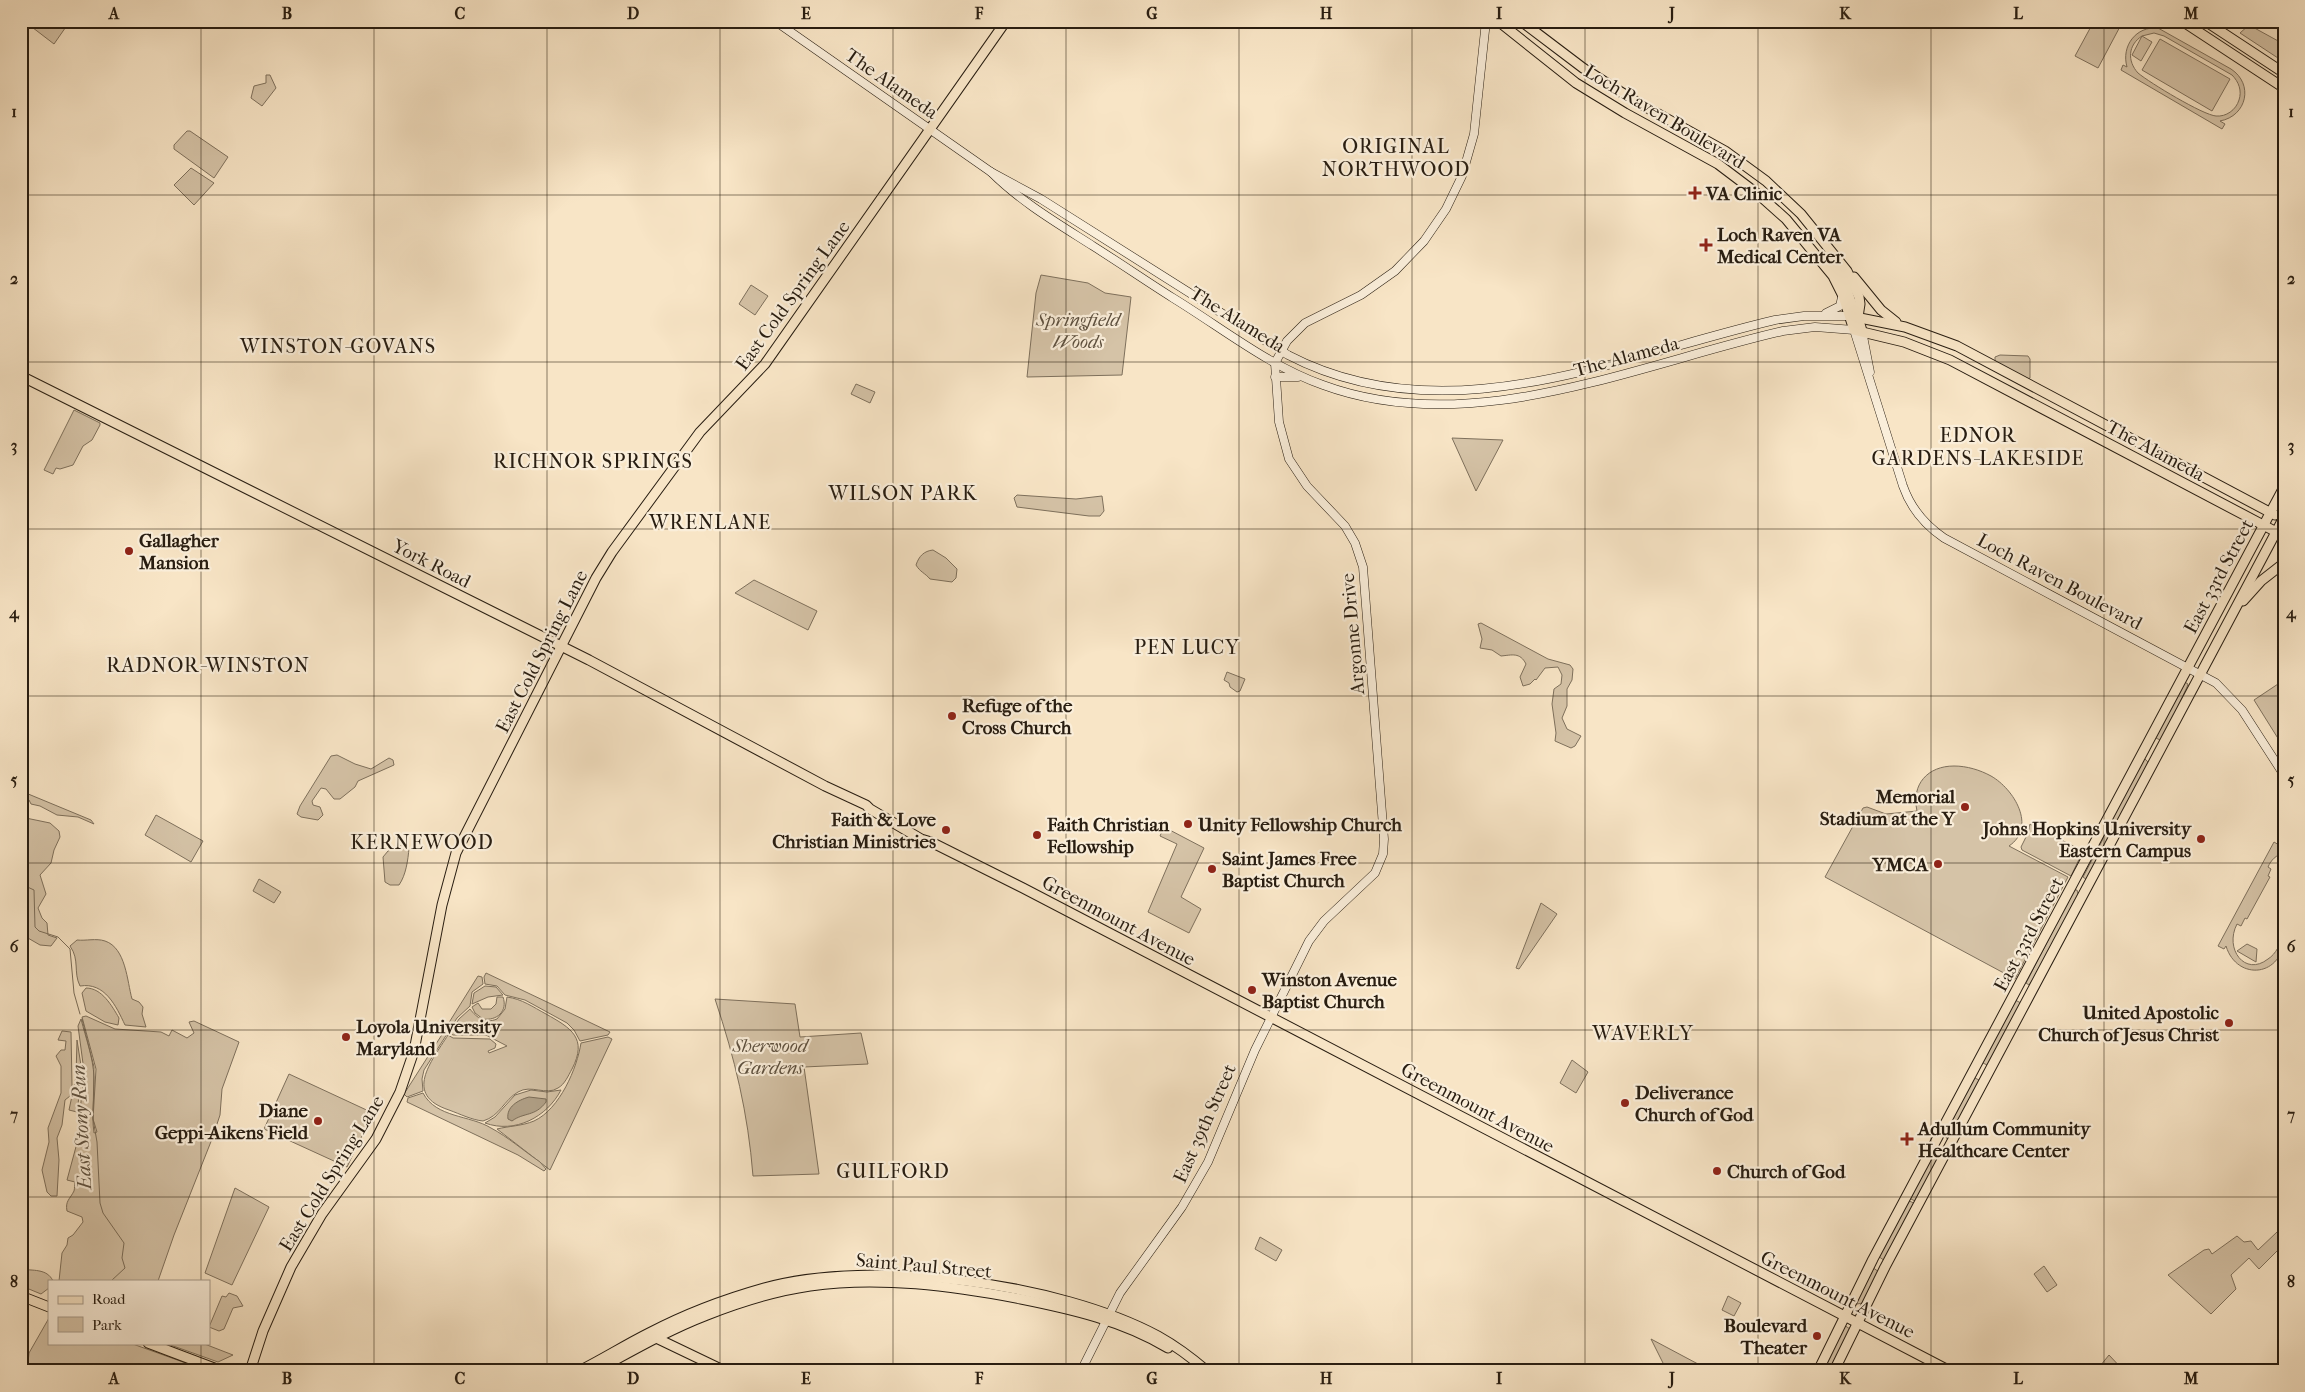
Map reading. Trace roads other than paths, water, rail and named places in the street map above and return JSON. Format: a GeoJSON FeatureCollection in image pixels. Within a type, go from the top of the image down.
{"type":"FeatureCollection","features":[{"type":"Feature","properties":{"kind":"main road","name":"The Alameda"},"geometry":{"type":"LineString","coordinates":[[775,21],[991,172],[1041,199],[1281,350],[1325,372],[1373,386],[1414,390],[1479,389],[1550,379],[1795,316],[1854,316],[1905,327],[1957,346],[2283,518]]}},
{"type":"Feature","properties":{"kind":"main road","name":"East Cold Spring Lane"},"geometry":{"type":"LineString","coordinates":[[250,1371],[263,1331],[291,1267],[322,1214],[376,1139],[400,1092],[414,1051],[442,905],[454,860],[472,818],[596,578],[619,543],[700,432],[751,381],[769,359],[1006,21]]}},
{"type":"Feature","properties":{"kind":"main road","name":"Argonne Drive"},"geometry":{"type":"LineString","coordinates":[[1374,876],[1381,862],[1385,845],[1363,567],[1355,543],[1345,526],[1307,486],[1289,459],[1279,422],[1275,363],[1281,350],[1295,331],[1310,319],[1361,295],[1395,271],[1425,240],[1446,209],[1462,176],[1474,134],[1486,21]]}},
{"type":"Feature","properties":{"kind":"main road","name":"Loch Raven Boulevard"},"geometry":{"type":"LineString","coordinates":[[1498,21],[1523,43],[1583,87],[1734,174],[1774,208],[1805,241],[1834,276],[1854,316],[1871,381],[1906,496],[1915,511],[1927,524],[1944,538],[2188,667],[2220,686],[2232,698],[2284,776]]}},
{"type":"Feature","properties":{"kind":"main road","name":"Loch Raven Boulevard"},"geometry":{"type":"LineString","coordinates":[[1521,21],[1583,68],[1635,101],[1725,150],[1753,169],[1797,210],[1842,263],[1859,297],[1860,304],[1854,316]]}},
{"type":"Feature","properties":{"kind":"main road"},"geometry":{"type":"LineString","coordinates":[[2182,21],[2284,88]]}},
{"type":"Feature","properties":{"kind":"main road"},"geometry":{"type":"LineString","coordinates":[[2205,21],[2284,73]]}},
{"type":"Feature","properties":{"kind":"main road","name":"The Alameda"},"geometry":{"type":"LineString","coordinates":[[991,172],[1012,192],[1045,216],[1275,363],[1306,378],[1344,392],[1375,399],[1417,403],[1479,402],[1565,389],[1783,331],[1815,327],[1858,330],[1893,338],[1930,351],[1966,367],[2280,534]]}},
{"type":"Feature","properties":{"kind":"main road"},"geometry":{"type":"LineString","coordinates":[[1805,241],[1817,247],[1839,273],[1848,291],[1854,316],[1866,326],[1893,338]]}},
{"type":"Feature","properties":{"kind":"main road"},"geometry":{"type":"LineString","coordinates":[[1842,263],[1881,310],[1905,327]]}},
{"type":"Feature","properties":{"kind":"main road"},"geometry":{"type":"LineString","coordinates":[[1821,315],[1840,306],[1842,299],[1841,290]]}},
{"type":"Feature","properties":{"kind":"main road"},"geometry":{"type":"LineString","coordinates":[[1264,356],[1270,351],[1281,350]]}},
{"type":"Feature","properties":{"kind":"main road","name":"York Road"},"geometry":{"type":"LineString","coordinates":[[21,376],[561,646],[825,786],[866,805],[898,824],[903,824],[931,842],[992,872]]}},
{"type":"Feature","properties":{"kind":"main road"},"geometry":{"type":"LineString","coordinates":[[1275,376],[1306,378]]}},
{"type":"Feature","properties":{"kind":"main road","name":"East 33rd Street"},"geometry":{"type":"LineString","coordinates":[[1818,1371],[1844,1316],[2284,487]]}},
{"type":"Feature","properties":{"kind":"main road","name":"East 33rd Street"},"geometry":{"type":"LineString","coordinates":[[1834,1371],[1856,1322],[2229,619],[2280,534],[2283,518]]}},
{"type":"Feature","properties":{"kind":"main road"},"geometry":{"type":"LineString","coordinates":[[2229,619],[2256,587],[2284,564]]}},
{"type":"Feature","properties":{"kind":"main road","name":"Greenmount Avenue"},"geometry":{"type":"LineString","coordinates":[[992,872],[1950,1371]]}},
{"type":"Feature","properties":{"kind":"main road","name":"East 39th Street"},"geometry":{"type":"LineString","coordinates":[[1081,1371],[1107,1317],[1136,1270],[1182,1207],[1205,1168],[1248,1064],[1312,935],[1335,911],[1374,876]]}},
{"type":"Feature","properties":{"kind":"main road","name":"Saint Paul Street"},"geometry":{"type":"LineString","coordinates":[[579,1371],[652,1336],[739,1304],[795,1289],[851,1282],[934,1286],[979,1292],[1107,1317],[1166,1340],[1207,1371]]}},
{"type":"Feature","properties":{"kind":"main road"},"geometry":{"type":"LineString","coordinates":[[21,1296],[48,1307]]}},
{"type":"Feature","properties":{"kind":"main road","name":"Saint Paul Street"},"geometry":{"type":"LineString","coordinates":[[1107,1317],[1165,1347],[1198,1371]]}},
{"type":"Feature","properties":{"kind":"main road"},"geometry":{"type":"LineString","coordinates":[[652,1336],[725,1371]]}},
{"type":"Feature","properties":{"kind":"main road","name":"Saint Paul Street"},"geometry":{"type":"LineString","coordinates":[[595,1371],[652,1336]]}},
{"type":"Feature","properties":{"kind":"main road"},"geometry":{"type":"LineString","coordinates":[[151,1344],[222,1371]]}},
{"type":"Feature","properties":{"kind":"waterway","name":"East Stony Run"},"geometry":{"type":"LineString","coordinates":[[21,884],[34,890],[35,927],[39,931],[58,937],[70,949],[74,993],[80,1014]]}},
{"type":"Feature","properties":{"kind":"waterway","name":"East Stony Run"},"geometry":{"type":"LineString","coordinates":[[82,1019],[94,1067],[93,1119],[97,1142],[100,1203],[103,1213],[124,1243],[122,1258],[125,1268],[112,1280]]}},
{"type":"Feature","properties":{"kind":"place","name":"VA Clinic"},"geometry":{"type":"Point","coordinates":[1695,193]}},
{"type":"Feature","properties":{"kind":"place","name":"Loch Raven VA Medical Center"},"geometry":{"type":"Point","coordinates":[1706,245]}},
{"type":"Feature","properties":{"kind":"place","name":"Gallagher Mansion"},"geometry":{"type":"Point","coordinates":[129,551]}},
{"type":"Feature","properties":{"kind":"place","name":"Refuge of the Cross Church"},"geometry":{"type":"Point","coordinates":[952,716]}},
{"type":"Feature","properties":{"kind":"place","name":"Memorial Stadium at the Y"},"geometry":{"type":"Point","coordinates":[1965,807]}},
{"type":"Feature","properties":{"kind":"place","name":"Unity Fellowship Church"},"geometry":{"type":"Point","coordinates":[1188,824]}},
{"type":"Feature","properties":{"kind":"place","name":"Faith & Love Christian Ministries"},"geometry":{"type":"Point","coordinates":[946,830]}},
{"type":"Feature","properties":{"kind":"place","name":"Faith Christian Fellowship"},"geometry":{"type":"Point","coordinates":[1037,835]}},
{"type":"Feature","properties":{"kind":"place","name":"Johns Hopkins University Eastern Campus"},"geometry":{"type":"Point","coordinates":[2201,839]}},
{"type":"Feature","properties":{"kind":"place","name":"YMCA"},"geometry":{"type":"Point","coordinates":[1938,864]}},
{"type":"Feature","properties":{"kind":"place","name":"Saint James Free Baptist Church"},"geometry":{"type":"Point","coordinates":[1212,869]}},
{"type":"Feature","properties":{"kind":"place","name":"Winston Avenue Baptist Church"},"geometry":{"type":"Point","coordinates":[1252,990]}},
{"type":"Feature","properties":{"kind":"place","name":"United Apostolic Church of Jesus Christ"},"geometry":{"type":"Point","coordinates":[2229,1023]}},
{"type":"Feature","properties":{"kind":"place","name":"Loyola University Maryland"},"geometry":{"type":"Point","coordinates":[346,1037]}},
{"type":"Feature","properties":{"kind":"place","name":"Deliverance Church of God"},"geometry":{"type":"Point","coordinates":[1625,1103]}},
{"type":"Feature","properties":{"kind":"place","name":"Diane Geppi-Aikens Field"},"geometry":{"type":"Point","coordinates":[318,1121]}},
{"type":"Feature","properties":{"kind":"place","name":"Adullum Community Healthcare Center"},"geometry":{"type":"Point","coordinates":[1907,1139]}},
{"type":"Feature","properties":{"kind":"place","name":"Church of God"},"geometry":{"type":"Point","coordinates":[1717,1171]}},
{"type":"Feature","properties":{"kind":"place","name":"Boulevard Theater"},"geometry":{"type":"Point","coordinates":[1817,1336]}},
{"type":"Feature","properties":{"kind":"district","name":"ORIGINAL NORTHWOOD"},"geometry":{"type":"Point","coordinates":[1396,158]}},
{"type":"Feature","properties":{"kind":"district","name":"WINSTON-GOVANS"},"geometry":{"type":"Point","coordinates":[338,346]}},
{"type":"Feature","properties":{"kind":"district","name":"EDNOR GARDENS-LAKESIDE"},"geometry":{"type":"Point","coordinates":[1978,446]}},
{"type":"Feature","properties":{"kind":"district","name":"RICHNOR SPRINGS"},"geometry":{"type":"Point","coordinates":[593,461]}},
{"type":"Feature","properties":{"kind":"district","name":"WILSON PARK"},"geometry":{"type":"Point","coordinates":[903,493]}},
{"type":"Feature","properties":{"kind":"district","name":"WRENLANE"},"geometry":{"type":"Point","coordinates":[710,522]}},
{"type":"Feature","properties":{"kind":"district","name":"PEN LUCY"},"geometry":{"type":"Point","coordinates":[1187,647]}},
{"type":"Feature","properties":{"kind":"district","name":"RADNOR-WINSTON"},"geometry":{"type":"Point","coordinates":[208,665]}},
{"type":"Feature","properties":{"kind":"district","name":"KERNEWOOD"},"geometry":{"type":"Point","coordinates":[422,842]}},
{"type":"Feature","properties":{"kind":"district","name":"WAVERLY"},"geometry":{"type":"Point","coordinates":[1643,1033]}},
{"type":"Feature","properties":{"kind":"district","name":"GUILFORD"},"geometry":{"type":"Point","coordinates":[893,1171]}},
{"type":"Feature","properties":{"kind":"park label","name":"Springfield Woods"},"geometry":{"type":"Point","coordinates":[1078,330]}},
{"type":"Feature","properties":{"kind":"park label","name":"Sherwood Gardens"},"geometry":{"type":"Point","coordinates":[770,1056]}}]}
